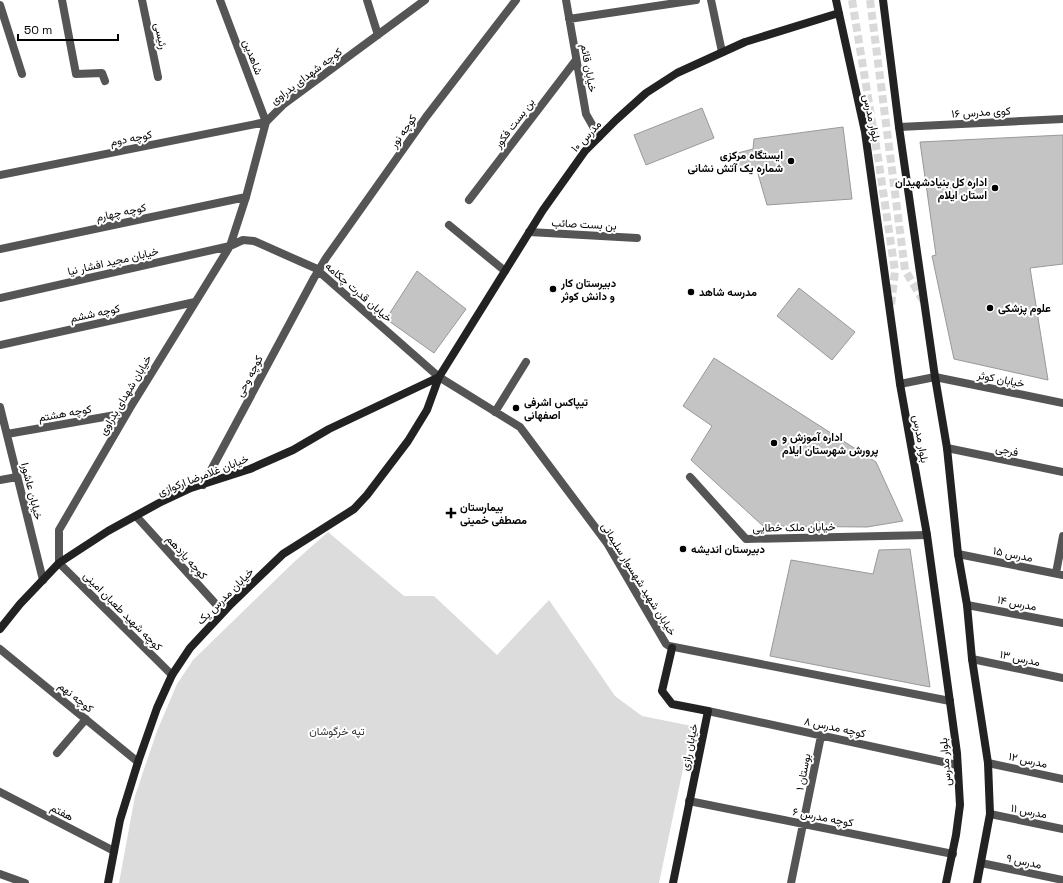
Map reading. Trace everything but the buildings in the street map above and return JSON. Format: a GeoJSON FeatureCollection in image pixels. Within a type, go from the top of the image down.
{"type":"FeatureCollection","features":[{"type":"Feature","properties":{"kind":"street"},"geometry":{"type":"LineString","coordinates":[[62,0],[76,74],[102,73],[105,81]]}},
{"type":"Feature","properties":{"kind":"street","name":"رئیسی"},"geometry":{"type":"LineString","coordinates":[[142,0],[158,77]]}},
{"type":"Feature","properties":{"kind":"street","name":"شاهدین"},"geometry":{"type":"LineString","coordinates":[[220,0],[266,122]]}},
{"type":"Feature","properties":{"kind":"street"},"geometry":{"type":"LineString","coordinates":[[367,0],[378,35]]}},
{"type":"Feature","properties":{"kind":"street","name":"کوچه شهدای بدراوی"},"geometry":{"type":"LineString","coordinates":[[266,122],[284,104],[425,0]]}},
{"type":"Feature","properties":{"kind":"street","name":"کوچه نور"},"geometry":{"type":"LineString","coordinates":[[314,278],[426,118],[516,0]]}},
{"type":"Feature","properties":{"kind":"street","name":"خیابان قائم"},"geometry":{"type":"LineString","coordinates":[[566,0],[586,114],[599,137]]}},
{"type":"Feature","properties":{"kind":"street"},"geometry":{"type":"LineString","coordinates":[[569,19],[696,0]]}},
{"type":"Feature","properties":{"kind":"street"},"geometry":{"type":"LineString","coordinates":[[711,0],[722,52]]}},
{"type":"Feature","properties":{"kind":"street","name":"بلوار مدرس"},"geometry":{"type":"LineString","coordinates":[[836,0],[865,132],[900,384],[926,535],[958,765],[960,805],[953,854],[946,883]]}},
{"type":"Feature","properties":{"kind":"street"},"geometry":{"type":"LineString","coordinates":[[883,0],[899,127],[935,377],[947,448],[958,554],[967,605],[972,659],[988,763],[990,814],[978,883]]}},
{"type":"Feature","properties":{"kind":"street"},"geometry":{"type":"LineString","coordinates":[[0,5],[22,74]]}},
{"type":"Feature","properties":{"kind":"street","name":"مدرس ۱۰"},"geometry":{"type":"LineString","coordinates":[[439,377],[543,210],[585,151],[646,93],[677,73],[744,42],[839,13]]}},
{"type":"Feature","properties":{"kind":"street","name":"بن بست فکور"},"geometry":{"type":"LineString","coordinates":[[469,200],[576,60]]}},
{"type":"Feature","properties":{"kind":"street","name":"کوی مدرس ۱۶"},"geometry":{"type":"LineString","coordinates":[[899,127],[1063,119]]}},
{"type":"Feature","properties":{"kind":"street"},"geometry":{"type":"LineString","coordinates":[[230,246],[246,197],[266,122]]}},
{"type":"Feature","properties":{"kind":"street","name":"کوچه دوم"},"geometry":{"type":"LineString","coordinates":[[0,175],[266,122]]}},
{"type":"Feature","properties":{"kind":"street","name":"کوچه چهارم"},"geometry":{"type":"LineString","coordinates":[[0,248],[246,197]]}},
{"type":"Feature","properties":{"kind":"street"},"geometry":{"type":"LineString","coordinates":[[449,225],[505,271]]}},
{"type":"Feature","properties":{"kind":"street","name":"بن بست صائب"},"geometry":{"type":"LineString","coordinates":[[529,232],[637,238]]}},
{"type":"Feature","properties":{"kind":"street","name":"خیابان قدرت چکامه"},"geometry":{"type":"LineString","coordinates":[[230,246],[243,240],[254,241],[319,271],[439,377]]}},
{"type":"Feature","properties":{"kind":"street","name":"خیابان مجید افشار نیا"},"geometry":{"type":"LineString","coordinates":[[0,298],[230,246]]}},
{"type":"Feature","properties":{"kind":"street","name":"خیابان شهدای بدراوی"},"geometry":{"type":"LineString","coordinates":[[59,563],[59,530],[127,413],[230,246]]}},
{"type":"Feature","properties":{"kind":"street","name":"کوچه وحی"},"geometry":{"type":"LineString","coordinates":[[203,484],[314,278]]}},
{"type":"Feature","properties":{"kind":"street","name":"کوچه ششم"},"geometry":{"type":"LineString","coordinates":[[0,344],[195,302]]}},
{"type":"Feature","properties":{"kind":"street"},"geometry":{"type":"LineString","coordinates":[[495,412],[526,362]]}},
{"type":"Feature","properties":{"kind":"street","name":"خیابان شهید شهسوار سلیمانی"},"geometry":{"type":"LineString","coordinates":[[439,377],[520,427],[607,543],[666,644],[672,648],[950,701]]}},
{"type":"Feature","properties":{"kind":"street","name":"خیابان غلامرضا ارکوازی"},"geometry":{"type":"LineString","coordinates":[[0,629],[20,604],[59,563],[108,531],[159,503],[203,484],[250,469],[292,450],[329,429],[439,377]]}},
{"type":"Feature","properties":{"kind":"street","name":"خیابان مدرس یک"},"geometry":{"type":"LineString","coordinates":[[108,883],[120,820],[157,708],[172,675],[190,648],[223,612],[283,554],[354,509],[367,495],[408,441],[428,410],[439,377]]}},
{"type":"Feature","properties":{"kind":"street"},"geometry":{"type":"LineString","coordinates":[[900,384],[935,377]]}},
{"type":"Feature","properties":{"kind":"street","name":"خیابان کوثر"},"geometry":{"type":"LineString","coordinates":[[935,377],[1063,403]]}},
{"type":"Feature","properties":{"kind":"street","name":"خیابان عاشورا"},"geometry":{"type":"LineString","coordinates":[[0,407],[1,416],[7,434],[43,580]]}},
{"type":"Feature","properties":{"kind":"street","name":"کوچه هشتم"},"geometry":{"type":"LineString","coordinates":[[7,434],[127,413]]}},
{"type":"Feature","properties":{"kind":"street","name":"فرجی"},"geometry":{"type":"LineString","coordinates":[[947,448],[1063,472]]}},
{"type":"Feature","properties":{"kind":"street"},"geometry":{"type":"LineString","coordinates":[[0,480],[17,477]]}},
{"type":"Feature","properties":{"kind":"street","name":"خیابان ملک خطایی"},"geometry":{"type":"LineString","coordinates":[[690,477],[746,539],[926,535]]}},
{"type":"Feature","properties":{"kind":"street","name":"کوچه یازدهم"},"geometry":{"type":"LineString","coordinates":[[136,516],[223,612]]}},
{"type":"Feature","properties":{"kind":"street"},"geometry":{"type":"LineString","coordinates":[[1059,574],[1063,536]]}},
{"type":"Feature","properties":{"kind":"street","name":"مدرس ۱۵"},"geometry":{"type":"LineString","coordinates":[[958,554],[1059,574]]}},
{"type":"Feature","properties":{"kind":"street","name":"کوچه شهید طعبان امینی"},"geometry":{"type":"LineString","coordinates":[[59,563],[172,675]]}},
{"type":"Feature","properties":{"kind":"street","name":"مدرس ۱۴"},"geometry":{"type":"LineString","coordinates":[[967,605],[1063,623]]}},
{"type":"Feature","properties":{"kind":"street","name":"خیابان رازی"},"geometry":{"type":"LineString","coordinates":[[672,648],[662,691],[672,704],[708,711],[672,883]]}},
{"type":"Feature","properties":{"kind":"street","name":"کوچه نهم"},"geometry":{"type":"LineString","coordinates":[[0,649],[138,762]]}},
{"type":"Feature","properties":{"kind":"street","name":"مدرس ۱۳"},"geometry":{"type":"LineString","coordinates":[[972,659],[1063,678]]}},
{"type":"Feature","properties":{"kind":"street","name":"کوچه مدرس ۸"},"geometry":{"type":"LineString","coordinates":[[708,711],[958,765]]}},
{"type":"Feature","properties":{"kind":"street"},"geometry":{"type":"LineString","coordinates":[[57,752],[86,719]]}},
{"type":"Feature","properties":{"kind":"street","name":"بوستان ۱"},"geometry":{"type":"LineString","coordinates":[[792,883],[821,736]]}},
{"type":"Feature","properties":{"kind":"street","name":"مدرس ۱۲"},"geometry":{"type":"LineString","coordinates":[[988,763],[1063,779]]}},
{"type":"Feature","properties":{"kind":"street","name":"هفتم"},"geometry":{"type":"LineString","coordinates":[[0,792],[114,851]]}},
{"type":"Feature","properties":{"kind":"street","name":"کوچه مدرس ۶"},"geometry":{"type":"LineString","coordinates":[[689,801],[953,854]]}},
{"type":"Feature","properties":{"kind":"street","name":"مدرس ۱۱"},"geometry":{"type":"LineString","coordinates":[[990,814],[1063,829]]}},
{"type":"Feature","properties":{"kind":"street","name":"مدرس ۹"},"geometry":{"type":"LineString","coordinates":[[981,863],[1063,880]]}},
{"type":"Feature","properties":{"kind":"street"},"geometry":{"type":"LineString","coordinates":[[0,874],[26,883]]}},
{"type":"Feature","properties":{"kind":"green space","name":"تپه خرگوشان"},"geometry":{"type":"Polygon","coordinates":[[[328,532],[404,596],[434,596],[497,655],[549,600],[615,696],[642,716],[692,726],[659,883],[119,883],[135,796],[157,731],[177,684],[193,660],[294,562],[328,532]]]}},
{"type":"Feature","properties":{"kind":"tunnel"},"geometry":{"type":"LineString","coordinates":[[852,0],[895,271],[891,306]]}},
{"type":"Feature","properties":{"kind":"tunnel"},"geometry":{"type":"LineString","coordinates":[[870,0],[905,270],[924,302]]}},
{"type":"Feature","properties":{"kind":"place","name":"ایستگاه مرکزی شماره یک آتش نشانی"},"geometry":{"type":"Point","coordinates":[791,161]}},
{"type":"Feature","properties":{"kind":"place","name":"اداره کل بنیادشهیدان استان ایلام"},"geometry":{"type":"Point","coordinates":[995,188]}},
{"type":"Feature","properties":{"kind":"place","name":"دبیرستان کار و دانش کوثر"},"geometry":{"type":"Point","coordinates":[553,289]}},
{"type":"Feature","properties":{"kind":"place","name":"مدرسه شاهد"},"geometry":{"type":"Point","coordinates":[691,292]}},
{"type":"Feature","properties":{"kind":"place","name":"علوم پزشکی"},"geometry":{"type":"Point","coordinates":[990,308]}},
{"type":"Feature","properties":{"kind":"place","name":"تیپاکس اشرفی اصفهانی"},"geometry":{"type":"Point","coordinates":[516,408]}},
{"type":"Feature","properties":{"kind":"place","name":"اداره آموزش و پرورش شهرستان ایلام"},"geometry":{"type":"Point","coordinates":[774,443]}},
{"type":"Feature","properties":{"kind":"place","name":"بیمارستان مصطفی خمینی"},"geometry":{"type":"Point","coordinates":[451,513]}},
{"type":"Feature","properties":{"kind":"place","name":"دبیرستان اندیشه"},"geometry":{"type":"Point","coordinates":[683,549]}}]}
